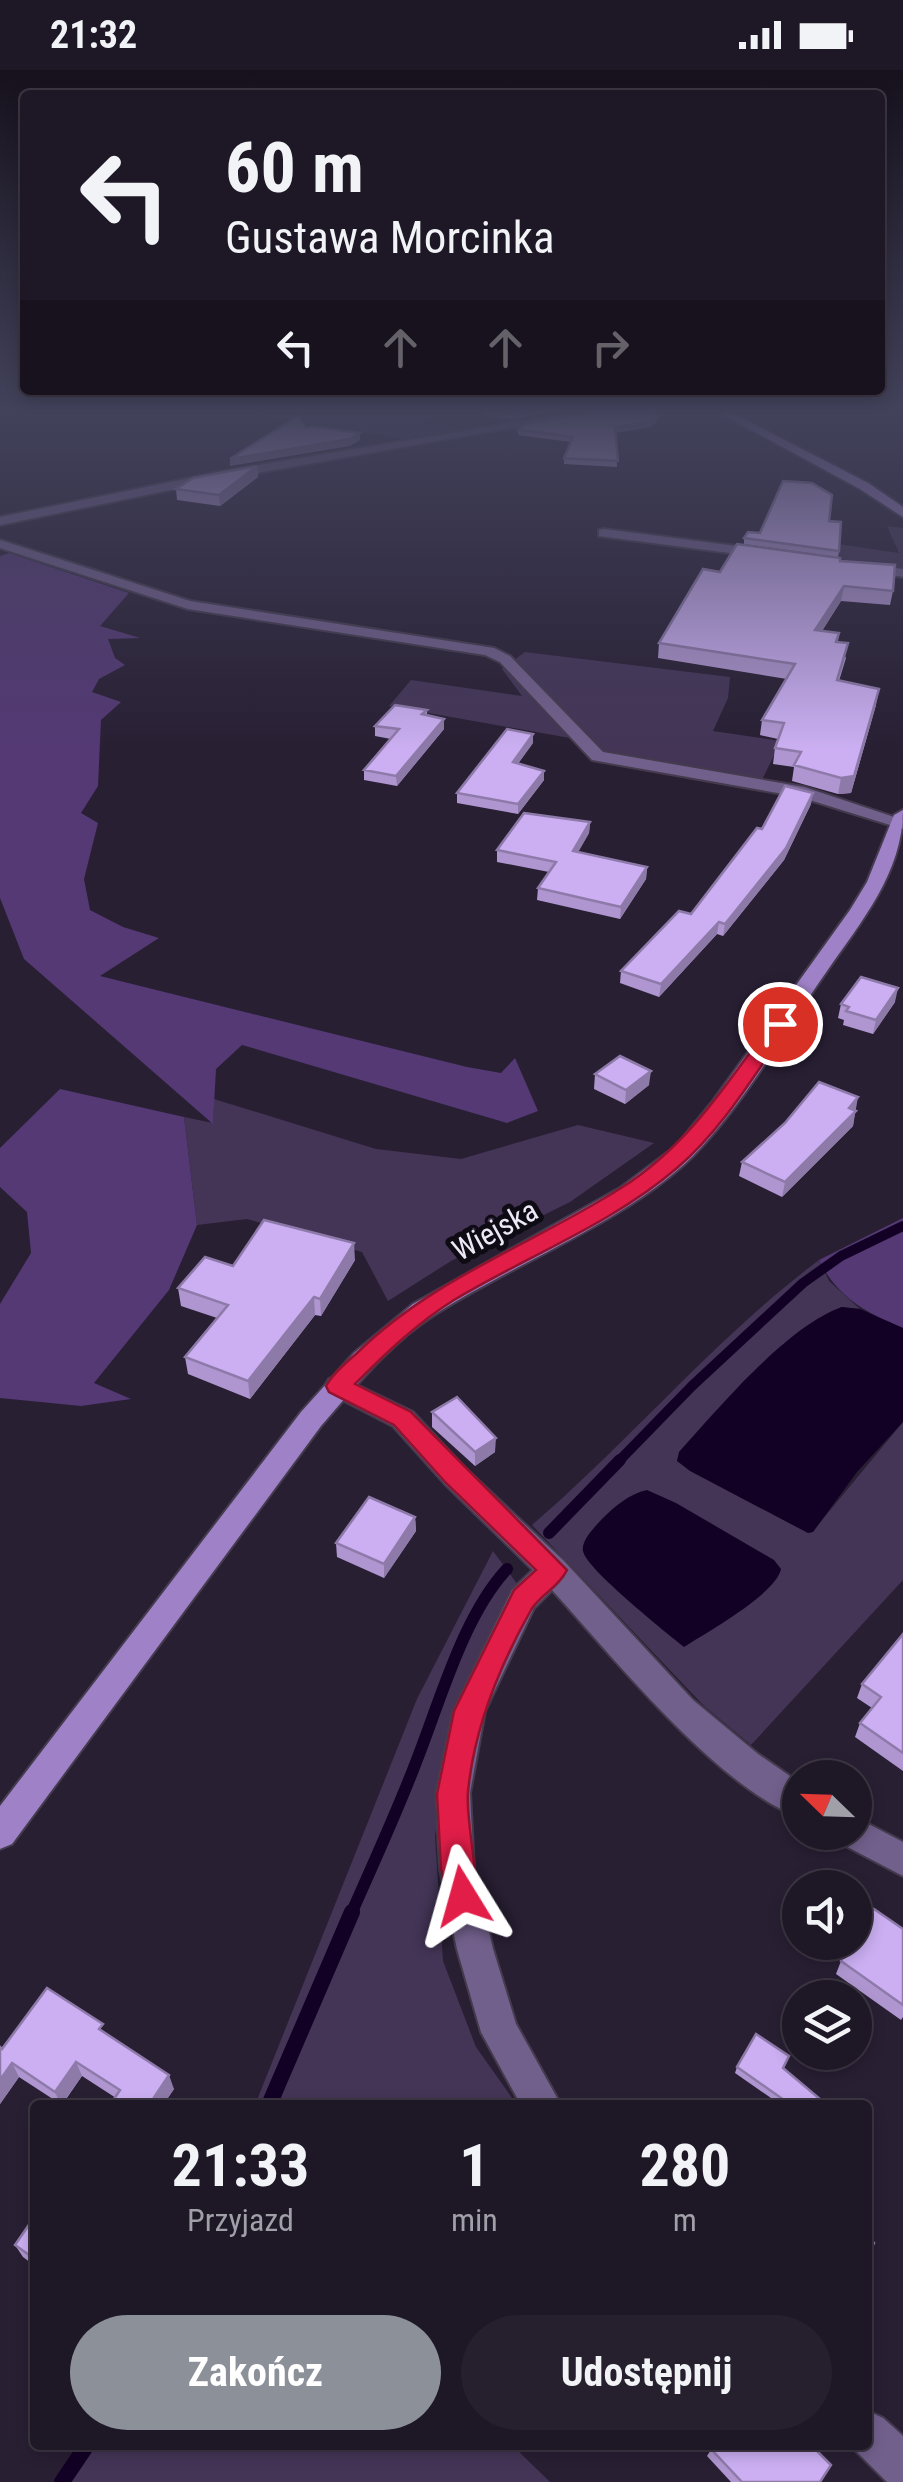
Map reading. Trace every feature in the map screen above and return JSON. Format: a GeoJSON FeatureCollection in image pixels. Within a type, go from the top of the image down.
{"type":"FeatureCollection","features":[{"type":"Feature","properties":{"kind":"street"},"geometry":{"type":"LineString","coordinates":[[604,533],[789,557]]}},
{"type":"Feature","properties":{"kind":"street","name":"Wiejska"},"geometry":{"type":"LineString","coordinates":[[0,544],[188,605],[489,651],[505,660],[598,756],[804,792],[901,820],[876,882],[849,926],[722,1106],[684,1151],[628,1194],[432,1303],[390,1335],[338,1386],[0,1833]]}},
{"type":"Feature","properties":{"kind":"street"},"geometry":{"type":"LineString","coordinates":[[846,565],[903,573]]}},
{"type":"Feature","properties":{"kind":"street"},"geometry":{"type":"LineString","coordinates":[[338,1386],[402,1418],[455,1476],[554,1570],[682,1710],[746,1765],[782,1790]]}},
{"type":"Feature","properties":{"kind":"street"},"geometry":{"type":"LineString","coordinates":[[539,2100],[500,2032],[475,1949],[457,1869],[452,1794],[469,1711],[523,1598],[554,1570]]}},
{"type":"Feature","properties":{"kind":"street"},"geometry":{"type":"LineString","coordinates":[[872,1843],[903,1860]]}},
{"type":"Feature","properties":{"kind":"street"},"geometry":{"type":"LineString","coordinates":[[872,2437],[903,2466]]}},
{"type":"Feature","properties":{"kind":"shaded area"},"geometry":{"type":"Polygon","coordinates":[[[887,526],[903,528],[903,570],[770,552],[777,535],[899,553],[887,526]]]}},
{"type":"Feature","properties":{"kind":"shaded area"},"geometry":{"type":"Polygon","coordinates":[[[9,553],[129,593],[100,626],[140,638],[108,639],[115,658],[125,665],[99,679],[92,692],[121,702],[101,720],[98,786],[81,813],[98,823],[84,879],[90,910],[123,927],[159,938],[100,976],[467,1067],[501,1073],[515,1058],[538,1111],[507,1123],[242,1045],[216,1069],[213,1124],[24,959],[0,898],[0,556],[9,553]]]}},
{"type":"Feature","properties":{"kind":"shaded area"},"geometry":{"type":"Polygon","coordinates":[[[525,652],[730,677],[728,698],[713,731],[781,741],[762,780],[771,790],[599,763],[570,738],[389,706],[411,680],[522,696],[502,669],[525,652]]]}},
{"type":"Feature","properties":{"kind":"shaded area"},"geometry":{"type":"Polygon","coordinates":[[[60,1089],[184,1117],[197,1225],[169,1290],[94,1383],[131,1399],[81,1406],[0,1398],[0,1304],[31,1253],[27,1212],[0,1187],[0,1148],[60,1089]]]}},
{"type":"Feature","properties":{"kind":"shaded area"},"geometry":{"type":"Polygon","coordinates":[[[214,1099],[376,1149],[461,1159],[578,1125],[654,1143],[570,1202],[451,1261],[388,1301],[362,1252],[247,1219],[197,1225],[184,1117],[213,1123],[214,1099]]]}},
{"type":"Feature","properties":{"kind":"shaded area"},"geometry":{"type":"Polygon","coordinates":[[[903,1218],[903,1328],[844,1294],[819,1260],[903,1218]]]}},
{"type":"Feature","properties":{"kind":"shaded area"},"geometry":{"type":"Polygon","coordinates":[[[819,1260],[829,1281],[860,1309],[841,1307],[778,1359],[701,1428],[677,1461],[789,1523],[813,1531],[903,1422],[903,1580],[751,1745],[704,1706],[532,1525],[744,1322],[819,1260]]]}},
{"type":"Feature","properties":{"kind":"shaded area"},"geometry":{"type":"Polygon","coordinates":[[[842,1307],[860,1309],[903,1328],[903,1422],[857,1472],[813,1532],[808,1533],[677,1461],[679,1452],[777,1350],[799,1331],[842,1307]]]}},
{"type":"Feature","properties":{"kind":"shaded area"},"geometry":{"type":"Polygon","coordinates":[[[647,1490],[774,1560],[781,1569],[754,1601],[684,1647],[612,1586],[583,1551],[586,1538],[607,1514],[647,1490]]]}},
{"type":"Feature","properties":{"kind":"shaded area"},"geometry":{"type":"Polygon","coordinates":[[[493,1551],[518,1585],[496,1619],[455,1709],[435,1836],[443,1961],[476,2047],[513,2100],[257,2100],[417,1699],[493,1551]]]}},
{"type":"Feature","properties":{"kind":"shaded area"},"geometry":{"type":"Polygon","coordinates":[[[75,2450],[517,2450],[550,2482],[54,2482],[75,2450]]]}},
{"type":"Feature","properties":{"kind":"building"},"geometry":{"type":"Polygon","coordinates":[[[763,526],[841,526],[839,551],[744,538],[748,532],[760,533],[763,526]]]}},
{"type":"Feature","properties":{"kind":"building"},"geometry":{"type":"Polygon","coordinates":[[[737,544],[840,561],[895,565],[893,591],[844,586],[815,630],[839,633],[836,642],[848,643],[837,680],[879,689],[854,776],[841,778],[794,765],[801,752],[775,748],[784,723],[762,720],[795,664],[659,643],[703,569],[720,572],[737,544]]]}},
{"type":"Feature","properties":{"kind":"building"},"geometry":{"type":"Polygon","coordinates":[[[395,705],[427,710],[422,714],[444,719],[396,776],[364,770],[399,729],[375,726],[395,705]]]}},
{"type":"Feature","properties":{"kind":"building"},"geometry":{"type":"Polygon","coordinates":[[[507,729],[533,734],[513,762],[544,771],[518,804],[457,793],[507,729]]]}},
{"type":"Feature","properties":{"kind":"building"},"geometry":{"type":"Polygon","coordinates":[[[785,786],[813,793],[786,848],[725,924],[719,922],[661,984],[621,971],[679,911],[691,914],[757,828],[762,829],[785,786]]]}},
{"type":"Feature","properties":{"kind":"building"},"geometry":{"type":"Polygon","coordinates":[[[524,813],[590,822],[573,851],[647,867],[621,907],[538,888],[556,862],[497,850],[524,813]]]}},
{"type":"Feature","properties":{"kind":"building"},"geometry":{"type":"Polygon","coordinates":[[[861,977],[898,988],[876,1020],[846,1011],[849,1007],[841,1004],[861,977]]]}},
{"type":"Feature","properties":{"kind":"building"},"geometry":{"type":"Polygon","coordinates":[[[620,1056],[651,1071],[626,1090],[595,1074],[620,1056]]]}},
{"type":"Feature","properties":{"kind":"building"},"geometry":{"type":"Polygon","coordinates":[[[819,1082],[858,1097],[849,1108],[856,1111],[785,1182],[742,1162],[785,1123],[819,1082]]]}},
{"type":"Feature","properties":{"kind":"building"},"geometry":{"type":"Polygon","coordinates":[[[264,1220],[354,1243],[320,1299],[314,1297],[248,1381],[185,1357],[228,1305],[178,1288],[205,1257],[233,1266],[264,1220]]]}},
{"type":"Feature","properties":{"kind":"building"},"geometry":{"type":"Polygon","coordinates":[[[457,1397],[496,1438],[475,1452],[432,1412],[457,1397]]]}},
{"type":"Feature","properties":{"kind":"building"},"geometry":{"type":"Polygon","coordinates":[[[369,1497],[415,1517],[384,1564],[336,1543],[369,1497]]]}},
{"type":"Feature","properties":{"kind":"building"},"geometry":{"type":"Polygon","coordinates":[[[903,1634],[903,1753],[860,1723],[881,1697],[862,1684],[903,1634]]]}},
{"type":"Feature","properties":{"kind":"building"},"geometry":{"type":"Polygon","coordinates":[[[874,1909],[903,1929],[903,2005],[841,1961],[872,1960],[874,1909]]]}},
{"type":"Feature","properties":{"kind":"building"},"geometry":{"type":"Polygon","coordinates":[[[47,1988],[103,2024],[99,2029],[169,2075],[152,2100],[113,2100],[120,2090],[76,2062],[55,2092],[12,2063],[0,2080],[2,2049],[47,1988]]]}},
{"type":"Feature","properties":{"kind":"building"},"geometry":{"type":"Polygon","coordinates":[[[756,2034],[782,2051],[782,2070],[821,2100],[784,2100],[737,2067],[756,2034]]]}},
{"type":"Feature","properties":{"kind":"building"},"geometry":{"type":"Polygon","coordinates":[[[30,2223],[30,2256],[15,2245],[30,2223]]]}},
{"type":"Feature","properties":{"kind":"building"},"geometry":{"type":"Polygon","coordinates":[[[712,2450],[816,2450],[831,2465],[820,2482],[742,2482],[712,2450]]]}},
{"type":"Feature","properties":{"kind":"waterway"},"geometry":{"type":"LineString","coordinates":[[618,1462],[692,1386],[803,1283],[841,1256],[903,1226]]}},
{"type":"Feature","properties":{"kind":"waterway"},"geometry":{"type":"LineString","coordinates":[[549,1533],[620,1460]]}},
{"type":"Feature","properties":{"kind":"waterway"},"geometry":{"type":"LineString","coordinates":[[351,1914],[466,1633],[507,1569]]}},
{"type":"Feature","properties":{"kind":"waterway"},"geometry":{"type":"LineString","coordinates":[[271,2100],[352,1912]]}},
{"type":"Feature","properties":{"kind":"waterway"},"geometry":{"type":"LineString","coordinates":[[62,2482],[84,2450]]}},
{"type":"Feature","properties":{"kind":"route"},"geometry":{"type":"LineString","coordinates":[[463,1896],[457,1869],[452,1794],[469,1711],[523,1598],[554,1570],[455,1476],[402,1418],[338,1386],[422,1310],[501,1262],[628,1194],[670,1163],[704,1129],[780,1024]]}}]}
